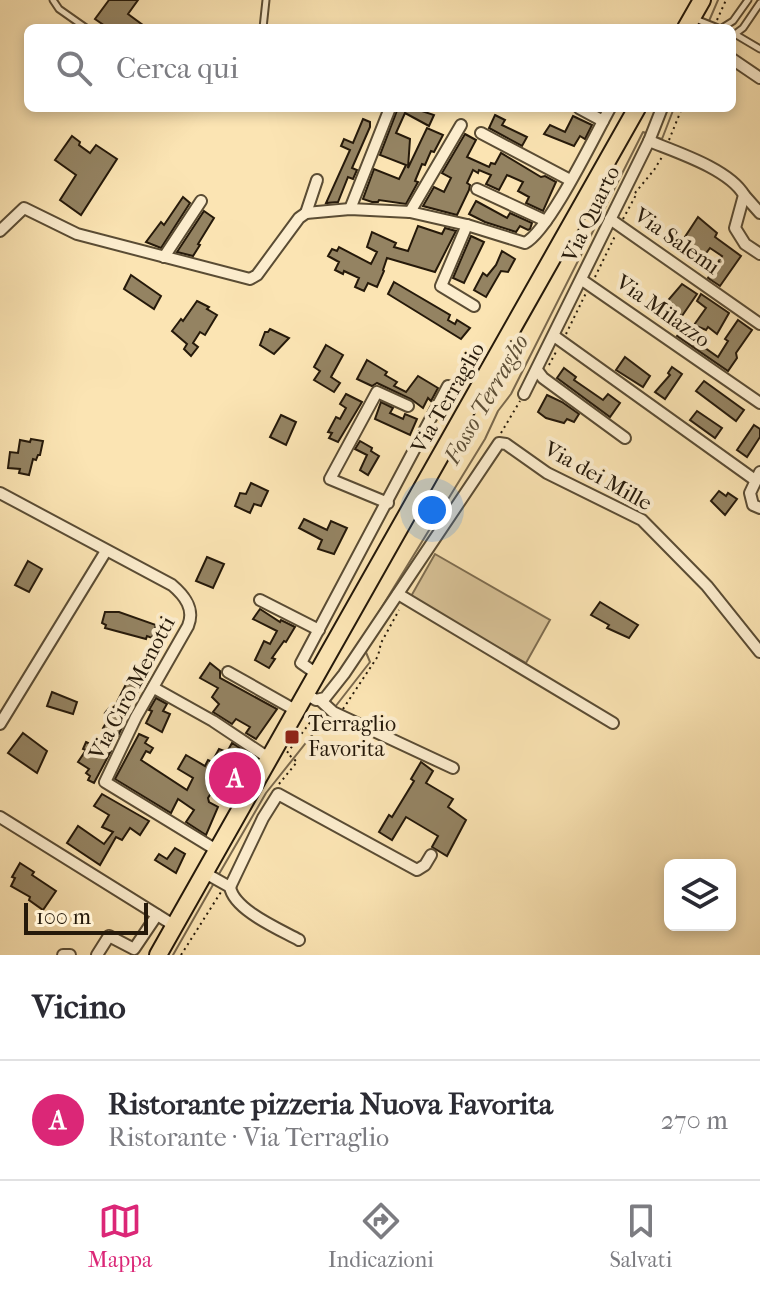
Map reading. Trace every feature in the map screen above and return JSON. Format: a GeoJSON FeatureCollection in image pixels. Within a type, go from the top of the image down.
{"type":"FeatureCollection","features":[{"type":"Feature","properties":{"kind":"main road"},"geometry":{"type":"LineString","coordinates":[[691,16],[702,0]]}},
{"type":"Feature","properties":{"kind":"main road","name":"Via Terraglio"},"geometry":{"type":"LineString","coordinates":[[158,955],[175,926],[217,880],[218,851],[297,711],[322,704],[317,674],[635,112]]}},
{"type":"Feature","properties":{"kind":"street"},"geometry":{"type":"LineString","coordinates":[[736,62],[760,78]]}},
{"type":"Feature","properties":{"kind":"street"},"geometry":{"type":"LineString","coordinates":[[350,209],[388,112]]}},
{"type":"Feature","properties":{"kind":"street"},"geometry":{"type":"LineString","coordinates":[[586,112],[603,121]]}},
{"type":"Feature","properties":{"kind":"street"},"geometry":{"type":"LineString","coordinates":[[306,213],[350,209],[410,212],[525,243],[532,240],[546,221],[608,112]]}},
{"type":"Feature","properties":{"kind":"street","name":"Via Quarto"},"geometry":{"type":"LineString","coordinates":[[524,394],[610,219],[653,140],[661,112]]}},
{"type":"Feature","properties":{"kind":"street"},"geometry":{"type":"LineString","coordinates":[[410,212],[461,125]]}},
{"type":"Feature","properties":{"kind":"street"},"geometry":{"type":"LineString","coordinates":[[481,133],[570,180]]}},
{"type":"Feature","properties":{"kind":"street"},"geometry":{"type":"LineString","coordinates":[[653,140],[739,186],[760,213]]}},
{"type":"Feature","properties":{"kind":"street"},"geometry":{"type":"LineString","coordinates":[[0,231],[24,208],[77,234],[250,279],[257,275],[306,213],[317,180]]}},
{"type":"Feature","properties":{"kind":"street"},"geometry":{"type":"LineString","coordinates":[[477,189],[546,221]]}},
{"type":"Feature","properties":{"kind":"street"},"geometry":{"type":"LineString","coordinates":[[744,195],[735,228],[745,244],[760,254]]}},
{"type":"Feature","properties":{"kind":"street"},"geometry":{"type":"LineString","coordinates":[[164,257],[201,201]]}},
{"type":"Feature","properties":{"kind":"street","name":"Via Salemi"},"geometry":{"type":"LineString","coordinates":[[610,219],[760,324]]}},
{"type":"Feature","properties":{"kind":"street"},"geometry":{"type":"LineString","coordinates":[[467,225],[441,286],[474,306]]}},
{"type":"Feature","properties":{"kind":"street","name":"Via Milazzo"},"geometry":{"type":"LineString","coordinates":[[582,280],[760,403]]}},
{"type":"Feature","properties":{"kind":"street"},"geometry":{"type":"LineString","coordinates":[[554,336],[757,476],[750,499],[753,505],[760,508]]}},
{"type":"Feature","properties":{"kind":"street"},"geometry":{"type":"LineString","coordinates":[[537,370],[543,378],[625,438]]}},
{"type":"Feature","properties":{"kind":"street"},"geometry":{"type":"LineString","coordinates":[[317,674],[301,663],[448,386]]}},
{"type":"Feature","properties":{"kind":"street"},"geometry":{"type":"LineString","coordinates":[[388,503],[330,479],[377,392],[408,406]]}},
{"type":"Feature","properties":{"kind":"street"},"geometry":{"type":"LineString","coordinates":[[453,768],[322,704],[398,594],[432,551],[499,443]]}},
{"type":"Feature","properties":{"kind":"street","name":"Via dei Mille"},"geometry":{"type":"LineString","coordinates":[[499,443],[506,444],[547,473],[642,520],[707,586],[760,652]]}},
{"type":"Feature","properties":{"kind":"street","name":"Via Ciro Menotti"},"geometry":{"type":"LineString","coordinates":[[0,493],[172,585],[181,593],[192,612],[188,626],[136,717],[105,782],[218,851]]}},
{"type":"Feature","properties":{"kind":"street"},"geometry":{"type":"LineString","coordinates":[[0,724],[106,551]]}},
{"type":"Feature","properties":{"kind":"street"},"geometry":{"type":"LineString","coordinates":[[398,594],[613,723]]}},
{"type":"Feature","properties":{"kind":"street"},"geometry":{"type":"LineString","coordinates":[[260,600],[319,630]]}},
{"type":"Feature","properties":{"kind":"street"},"geometry":{"type":"LineString","coordinates":[[228,672],[297,711]]}},
{"type":"Feature","properties":{"kind":"street"},"geometry":{"type":"LineString","coordinates":[[154,688],[213,721],[270,759]]}},
{"type":"Feature","properties":{"kind":"street"},"geometry":{"type":"LineString","coordinates":[[299,940],[241,906],[217,880],[278,794],[417,870],[425,865],[431,855]]}},
{"type":"Feature","properties":{"kind":"street"},"geometry":{"type":"LineString","coordinates":[[0,817],[175,926]]}},
{"type":"Feature","properties":{"kind":"street"},"geometry":{"type":"LineString","coordinates":[[97,955],[109,936],[134,949],[157,915]]}},
{"type":"Feature","properties":{"kind":"street"},"geometry":{"type":"LineString","coordinates":[[63,955],[70,955]]}},
{"type":"Feature","properties":{"kind":"lane"},"geometry":{"type":"LineString","coordinates":[[53,0],[59,9],[80,24]]}},
{"type":"Feature","properties":{"kind":"lane"},"geometry":{"type":"LineString","coordinates":[[263,24],[266,0]]}},
{"type":"Feature","properties":{"kind":"lane"},"geometry":{"type":"LineString","coordinates":[[723,24],[733,21],[748,0]]}},
{"type":"Feature","properties":{"kind":"lane"},"geometry":{"type":"LineString","coordinates":[[736,32],[743,28],[760,3]]}},
{"type":"Feature","properties":{"kind":"lane"},"geometry":{"type":"LineString","coordinates":[[691,16],[712,24]]}},
{"type":"Feature","properties":{"kind":"lane"},"geometry":{"type":"LineString","coordinates":[[736,36],[760,49]]}},
{"type":"Feature","properties":{"kind":"path"},"geometry":{"type":"LineString","coordinates":[[718,24],[726,0]]}},
{"type":"Feature","properties":{"kind":"path"},"geometry":{"type":"LineString","coordinates":[[499,443],[499,437],[524,394]]}},
{"type":"Feature","properties":{"kind":"path"},"geometry":{"type":"LineString","coordinates":[[295,761],[288,756],[322,704]]}},
{"type":"Feature","properties":{"kind":"shaded area"},"geometry":{"type":"Polygon","coordinates":[[[435,554],[550,620],[526,663],[410,598],[435,554]]]}},
{"type":"Feature","properties":{"kind":"building"},"geometry":{"type":"Polygon","coordinates":[[[109,0],[138,0],[128,14],[142,24],[102,24],[95,19],[109,0]]]}},
{"type":"Feature","properties":{"kind":"building"},"geometry":{"type":"Polygon","coordinates":[[[396,112],[434,115],[429,126],[405,113],[396,133],[410,139],[408,168],[427,128],[443,135],[425,165],[422,164],[415,181],[418,182],[406,204],[363,199],[374,169],[399,179],[406,165],[380,155],[396,112]]]}},
{"type":"Feature","properties":{"kind":"building"},"geometry":{"type":"Polygon","coordinates":[[[495,115],[505,120],[502,125],[527,137],[522,146],[489,128],[495,115]]]}},
{"type":"Feature","properties":{"kind":"building"},"geometry":{"type":"Polygon","coordinates":[[[573,116],[592,125],[585,139],[580,136],[574,146],[544,134],[550,125],[565,132],[573,116]]]}},
{"type":"Feature","properties":{"kind":"building"},"geometry":{"type":"Polygon","coordinates":[[[363,119],[370,122],[370,127],[352,168],[357,170],[353,179],[348,177],[338,202],[326,203],[350,150],[341,146],[344,139],[353,143],[363,119]]]}},
{"type":"Feature","properties":{"kind":"building"},"geometry":{"type":"Polygon","coordinates":[[[465,134],[476,140],[467,157],[489,167],[491,163],[495,164],[501,153],[541,177],[556,182],[543,211],[526,203],[529,197],[518,191],[523,182],[507,175],[499,190],[486,184],[491,175],[479,170],[478,173],[473,170],[467,183],[469,190],[457,215],[423,206],[434,187],[444,192],[451,178],[442,173],[465,134]]]}},
{"type":"Feature","properties":{"kind":"building"},"geometry":{"type":"Polygon","coordinates":[[[72,136],[90,153],[96,145],[117,159],[81,215],[60,200],[76,175],[55,160],[72,136]]]}},
{"type":"Feature","properties":{"kind":"building"},"geometry":{"type":"Polygon","coordinates":[[[183,197],[190,203],[161,248],[146,242],[161,222],[164,225],[183,197]]]}},
{"type":"Feature","properties":{"kind":"building"},"geometry":{"type":"Polygon","coordinates":[[[476,201],[507,218],[510,213],[532,223],[530,229],[520,226],[516,232],[469,214],[476,201]]]}},
{"type":"Feature","properties":{"kind":"building"},"geometry":{"type":"Polygon","coordinates":[[[204,211],[214,218],[193,256],[177,252],[204,211]]]}},
{"type":"Feature","properties":{"kind":"building"},"geometry":{"type":"Polygon","coordinates":[[[698,217],[717,233],[715,237],[741,256],[720,286],[708,278],[722,256],[710,248],[698,264],[677,249],[698,217]]]}},
{"type":"Feature","properties":{"kind":"building"},"geometry":{"type":"Polygon","coordinates":[[[418,226],[442,234],[445,228],[456,231],[435,272],[387,258],[377,287],[368,283],[364,291],[355,287],[359,278],[335,270],[339,262],[328,256],[332,249],[337,251],[339,247],[371,264],[377,252],[367,247],[372,232],[396,243],[394,247],[408,251],[418,226]]]}},
{"type":"Feature","properties":{"kind":"building"},"geometry":{"type":"Polygon","coordinates":[[[471,236],[484,242],[464,283],[453,278],[471,236]]]}},
{"type":"Feature","properties":{"kind":"building"},"geometry":{"type":"Polygon","coordinates":[[[502,251],[515,259],[508,272],[501,271],[486,297],[474,290],[483,273],[487,276],[496,265],[502,251]]]}},
{"type":"Feature","properties":{"kind":"building"},"geometry":{"type":"Polygon","coordinates":[[[131,275],[161,296],[154,309],[124,289],[131,275]]]}},
{"type":"Feature","properties":{"kind":"building"},"geometry":{"type":"Polygon","coordinates":[[[394,282],[450,315],[448,320],[455,324],[457,320],[470,328],[461,339],[388,294],[394,282]]]}},
{"type":"Feature","properties":{"kind":"building"},"geometry":{"type":"Polygon","coordinates":[[[682,284],[697,294],[682,316],[664,305],[682,284]]]}},
{"type":"Feature","properties":{"kind":"building"},"geometry":{"type":"Polygon","coordinates":[[[701,294],[729,313],[717,334],[708,327],[706,330],[694,325],[706,308],[697,301],[701,294]]]}},
{"type":"Feature","properties":{"kind":"building"},"geometry":{"type":"Polygon","coordinates":[[[197,301],[217,315],[205,335],[200,332],[193,343],[198,347],[191,356],[184,349],[187,344],[172,331],[197,301]]]}},
{"type":"Feature","properties":{"kind":"building"},"geometry":{"type":"Polygon","coordinates":[[[738,320],[752,330],[728,371],[677,336],[681,331],[718,357],[728,341],[725,339],[738,320]]]}},
{"type":"Feature","properties":{"kind":"building"},"geometry":{"type":"Polygon","coordinates":[[[270,329],[289,338],[274,354],[260,345],[265,332],[270,329]]]}},
{"type":"Feature","properties":{"kind":"building"},"geometry":{"type":"Polygon","coordinates":[[[326,345],[343,355],[331,377],[340,383],[334,392],[314,380],[320,371],[314,367],[326,345]]]}},
{"type":"Feature","properties":{"kind":"building"},"geometry":{"type":"Polygon","coordinates":[[[625,357],[650,376],[643,387],[616,370],[625,357]]]}},
{"type":"Feature","properties":{"kind":"building"},"geometry":{"type":"Polygon","coordinates":[[[367,360],[387,372],[385,375],[397,382],[394,386],[406,392],[418,376],[438,388],[423,408],[377,383],[372,386],[357,379],[367,360]]]}},
{"type":"Feature","properties":{"kind":"building"},"geometry":{"type":"Polygon","coordinates":[[[672,367],[682,374],[665,399],[655,392],[670,375],[668,373],[672,367]]]}},
{"type":"Feature","properties":{"kind":"building"},"geometry":{"type":"Polygon","coordinates":[[[564,368],[576,377],[574,380],[603,400],[608,394],[620,403],[610,417],[557,378],[564,368]]]}},
{"type":"Feature","properties":{"kind":"building"},"geometry":{"type":"Polygon","coordinates":[[[704,381],[744,410],[736,421],[696,391],[704,381]]]}},
{"type":"Feature","properties":{"kind":"building"},"geometry":{"type":"Polygon","coordinates":[[[346,394],[362,402],[338,442],[329,438],[332,433],[328,432],[336,417],[340,419],[346,408],[340,404],[346,394]]]}},
{"type":"Feature","properties":{"kind":"building"},"geometry":{"type":"Polygon","coordinates":[[[547,395],[579,414],[574,422],[567,419],[564,423],[546,418],[538,412],[547,395]]]}},
{"type":"Feature","properties":{"kind":"building"},"geometry":{"type":"Polygon","coordinates":[[[381,402],[393,408],[390,413],[403,419],[405,414],[417,419],[410,435],[375,419],[381,402]]]}},
{"type":"Feature","properties":{"kind":"building"},"geometry":{"type":"Polygon","coordinates":[[[697,411],[722,428],[715,438],[690,420],[697,411]]]}},
{"type":"Feature","properties":{"kind":"building"},"geometry":{"type":"Polygon","coordinates":[[[281,415],[296,422],[286,445],[270,437],[281,415]]]}},
{"type":"Feature","properties":{"kind":"building"},"geometry":{"type":"Polygon","coordinates":[[[754,425],[760,429],[760,437],[747,457],[737,450],[754,425]]]}},
{"type":"Feature","properties":{"kind":"building"},"geometry":{"type":"Polygon","coordinates":[[[31,439],[43,441],[40,455],[33,459],[29,475],[19,473],[20,469],[8,468],[10,452],[18,453],[20,440],[30,442],[31,439]]]}},
{"type":"Feature","properties":{"kind":"building"},"geometry":{"type":"Polygon","coordinates":[[[360,441],[379,456],[368,475],[360,470],[367,455],[355,449],[360,441]]]}},
{"type":"Feature","properties":{"kind":"building"},"geometry":{"type":"Polygon","coordinates":[[[251,483],[268,491],[261,506],[254,504],[250,513],[235,506],[240,493],[246,494],[251,483]]]}},
{"type":"Feature","properties":{"kind":"building"},"geometry":{"type":"Polygon","coordinates":[[[719,491],[737,499],[725,515],[711,501],[719,491]]]}},
{"type":"Feature","properties":{"kind":"building"},"geometry":{"type":"Polygon","coordinates":[[[304,519],[327,530],[331,521],[347,528],[334,554],[318,549],[322,540],[299,528],[304,519]]]}},
{"type":"Feature","properties":{"kind":"building"},"geometry":{"type":"Polygon","coordinates":[[[207,557],[224,564],[213,588],[196,581],[207,557]]]}},
{"type":"Feature","properties":{"kind":"building"},"geometry":{"type":"Polygon","coordinates":[[[28,561],[42,569],[29,592],[15,585],[28,561]]]}},
{"type":"Feature","properties":{"kind":"building"},"geometry":{"type":"Polygon","coordinates":[[[600,602],[638,625],[629,638],[607,628],[609,625],[591,615],[600,602]]]}},
{"type":"Feature","properties":{"kind":"building"},"geometry":{"type":"Polygon","coordinates":[[[260,609],[280,622],[295,627],[272,658],[275,659],[269,668],[255,660],[264,641],[270,644],[277,631],[253,619],[260,609]]]}},
{"type":"Feature","properties":{"kind":"building"},"geometry":{"type":"Polygon","coordinates":[[[105,612],[119,612],[156,625],[152,638],[105,628],[106,625],[102,623],[105,612]]]}},
{"type":"Feature","properties":{"kind":"building"},"geometry":{"type":"Polygon","coordinates":[[[210,663],[220,671],[220,678],[277,709],[256,739],[246,733],[250,727],[236,719],[232,724],[213,712],[219,704],[212,697],[218,688],[200,678],[210,663]]]}},
{"type":"Feature","properties":{"kind":"building"},"geometry":{"type":"Polygon","coordinates":[[[127,682],[140,689],[125,710],[129,712],[118,736],[103,728],[110,716],[105,713],[109,708],[113,710],[127,682]]]}},
{"type":"Feature","properties":{"kind":"building"},"geometry":{"type":"Polygon","coordinates":[[[52,692],[77,702],[73,714],[47,706],[52,692]]]}},
{"type":"Feature","properties":{"kind":"building"},"geometry":{"type":"Polygon","coordinates":[[[156,698],[167,704],[163,711],[170,714],[162,732],[146,723],[156,698]]]}},
{"type":"Feature","properties":{"kind":"building"},"geometry":{"type":"Polygon","coordinates":[[[23,733],[47,751],[37,773],[8,753],[23,733]]]}},
{"type":"Feature","properties":{"kind":"building"},"geometry":{"type":"Polygon","coordinates":[[[139,734],[148,738],[145,743],[153,748],[150,753],[146,751],[141,760],[187,790],[193,778],[178,769],[186,755],[205,766],[208,760],[212,762],[219,749],[227,752],[232,743],[252,756],[250,759],[254,761],[246,775],[235,772],[223,792],[215,787],[208,798],[218,807],[206,835],[186,822],[194,810],[178,799],[171,813],[115,779],[139,734]]]}},
{"type":"Feature","properties":{"kind":"building"},"geometry":{"type":"Polygon","coordinates":[[[86,742],[111,751],[94,783],[88,780],[90,776],[86,773],[89,769],[78,762],[86,750],[83,749],[86,742]]]}},
{"type":"Feature","properties":{"kind":"building"},"geometry":{"type":"Polygon","coordinates":[[[421,762],[433,771],[426,783],[453,799],[448,807],[466,820],[447,856],[432,847],[438,836],[406,817],[392,840],[379,832],[414,781],[411,779],[421,762]]]}},
{"type":"Feature","properties":{"kind":"building"},"geometry":{"type":"Polygon","coordinates":[[[102,794],[149,821],[140,835],[130,828],[122,840],[116,837],[100,865],[67,843],[78,826],[104,844],[113,832],[102,827],[109,815],[94,806],[102,794]]]}},
{"type":"Feature","properties":{"kind":"building"},"geometry":{"type":"Polygon","coordinates":[[[175,848],[185,854],[176,873],[155,860],[159,854],[167,859],[175,848]]]}},
{"type":"Feature","properties":{"kind":"building"},"geometry":{"type":"Polygon","coordinates":[[[20,863],[56,891],[43,910],[29,900],[30,897],[11,886],[20,863]]]}},
{"type":"Feature","properties":{"kind":"waterway","name":"Fosso Terraglio"},"geometry":{"type":"LineString","coordinates":[[708,24],[718,0]]}},
{"type":"Feature","properties":{"kind":"waterway","name":"Fosso Terraglio"},"geometry":{"type":"LineString","coordinates":[[655,137],[662,139],[672,112]]}},
{"type":"Feature","properties":{"kind":"waterway","name":"Fosso Terraglio"},"geometry":{"type":"LineString","coordinates":[[361,641],[511,394],[643,132],[646,133]]}},
{"type":"Feature","properties":{"kind":"waterway","name":"Fosso Terraglio"},"geometry":{"type":"LineString","coordinates":[[335,707],[370,662],[365,650]]}},
{"type":"Feature","properties":{"kind":"waterway","name":"Fosso Terraglio"},"geometry":{"type":"LineString","coordinates":[[219,874],[266,793],[328,715]]}},
{"type":"Feature","properties":{"kind":"waterway","name":"Fosso Terraglio"},"geometry":{"type":"LineString","coordinates":[[173,955],[214,883]]}},
{"type":"Feature","properties":{"kind":"place","name":"Terraglio Favorita"},"geometry":{"type":"Point","coordinates":[292,737]}},
{"type":"Feature","properties":{"kind":"place","name":"Ristorante pizzeria Nuova Favorita"},"geometry":{"type":"Point","coordinates":[235,778]}}]}
